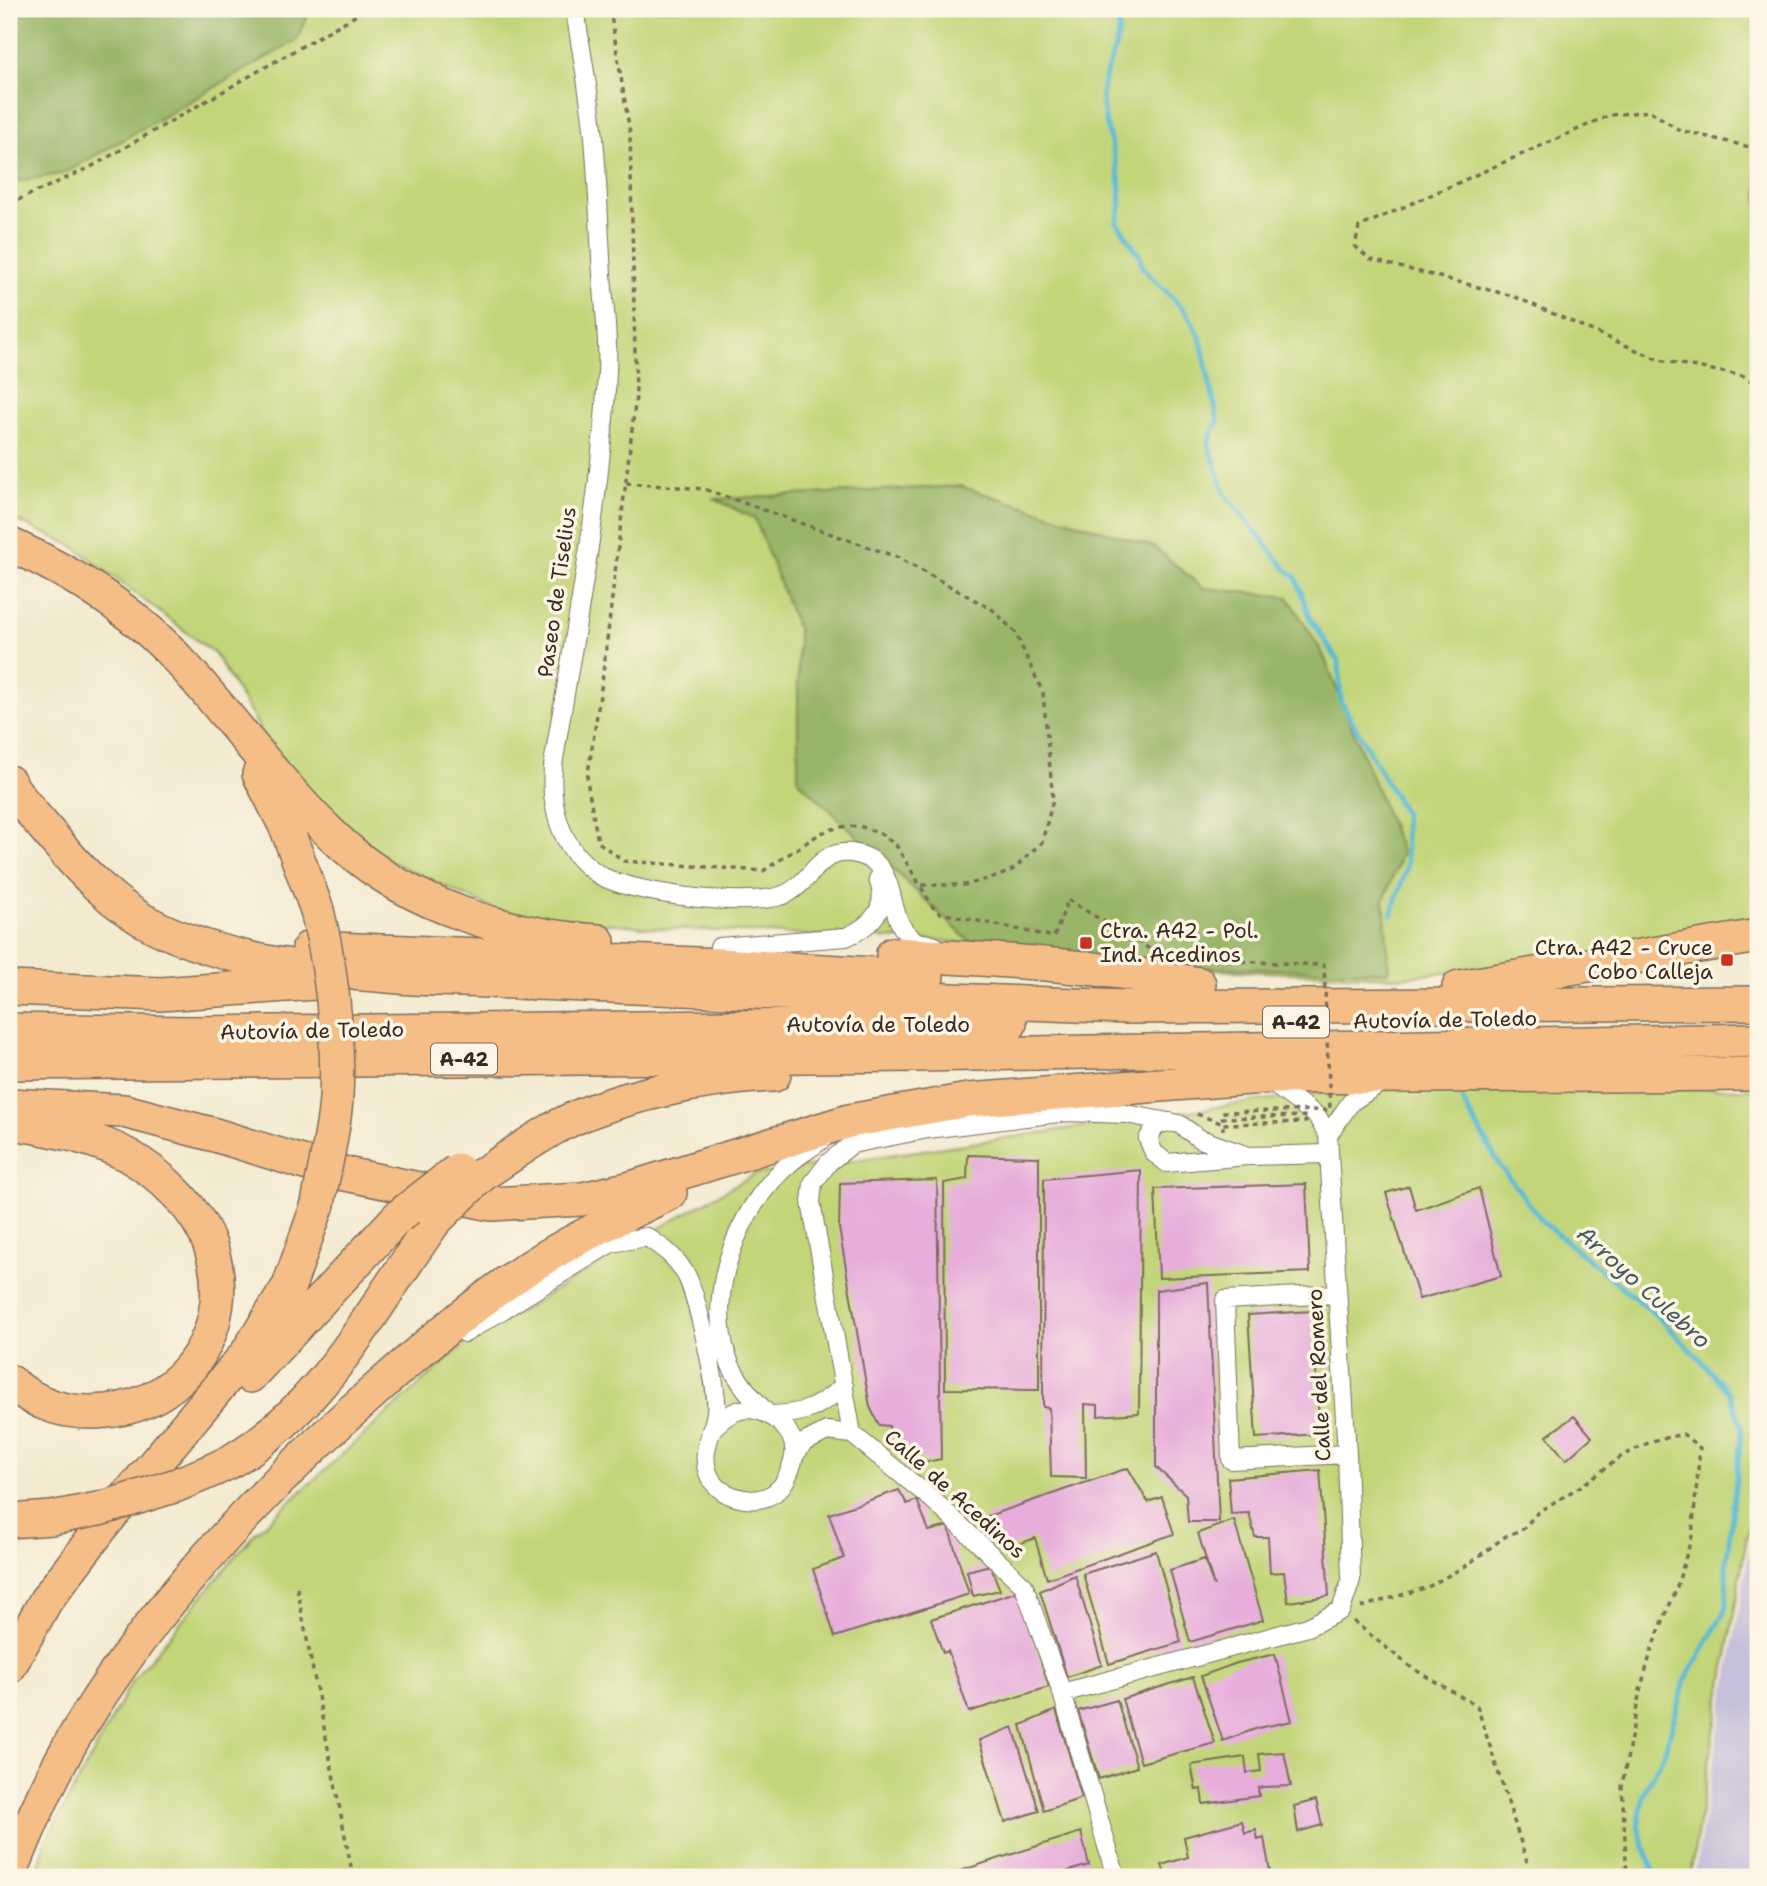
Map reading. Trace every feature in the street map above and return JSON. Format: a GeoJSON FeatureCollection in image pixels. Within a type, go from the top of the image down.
{"type":"FeatureCollection","features":[{"type":"Feature","properties":{"kind":"highway"},"geometry":{"type":"LineString","coordinates":[[9,544],[55,564],[149,632],[185,666],[277,779],[345,848],[412,894],[490,923],[585,940],[975,958],[1133,973],[1199,984]]}},
{"type":"Feature","properties":{"kind":"highway"},"geometry":{"type":"LineString","coordinates":[[9,1667],[46,1600],[104,1524],[247,1353],[289,1286],[318,1204],[336,1099],[334,1011],[317,910],[287,829],[217,706]]}},
{"type":"Feature","properties":{"kind":"highway"},"geometry":{"type":"LineString","coordinates":[[9,782],[60,847],[123,906],[156,927],[247,958],[302,969],[412,978],[1125,1007],[1754,1015]]}},
{"type":"Feature","properties":{"kind":"highway"},"geometry":{"type":"LineString","coordinates":[[60,847],[107,880],[166,914],[235,938],[303,948],[708,964],[1141,987],[1199,984],[1459,987],[1754,1015]]}},
{"type":"Feature","properties":{"kind":"highway"},"geometry":{"type":"LineString","coordinates":[[1459,987],[1758,936]]}},
{"type":"Feature","properties":{"kind":"highway"},"geometry":{"type":"LineString","coordinates":[[9,988],[161,993],[412,978]]}},
{"type":"Feature","properties":{"kind":"highway"},"geometry":{"type":"LineString","coordinates":[[844,1024],[877,1014],[993,1014],[1125,1007]]}},
{"type":"Feature","properties":{"kind":"highway","name":"Autovía de Toledo"},"geometry":{"type":"LineString","coordinates":[[9,1030],[188,1033],[1754,1015]]}},
{"type":"Feature","properties":{"kind":"highway","name":"Autovía de Toledo"},"geometry":{"type":"LineString","coordinates":[[9,1063],[1214,1051],[1754,1015]]}},
{"type":"Feature","properties":{"kind":"highway"},"geometry":{"type":"LineString","coordinates":[[46,1600],[111,1525],[399,1216],[470,1172],[562,1125],[652,1092],[747,1077],[818,1074],[920,1055]]}},
{"type":"Feature","properties":{"kind":"highway"},"geometry":{"type":"LineString","coordinates":[[9,1105],[124,1111],[215,1135],[331,1171],[492,1204],[582,1199],[631,1188],[849,1121],[968,1100],[1263,1077],[1758,1074]]}},
{"type":"Feature","properties":{"kind":"highway"},"geometry":{"type":"LineString","coordinates":[[9,1122],[90,1139],[127,1155],[164,1180],[191,1212],[211,1246],[219,1283],[213,1324],[196,1363],[166,1392],[125,1409],[89,1413],[62,1410],[31,1399],[9,1381]]}},
{"type":"Feature","properties":{"kind":"highway"},"geometry":{"type":"LineString","coordinates":[[9,1877],[38,1805],[79,1729],[131,1653],[202,1563],[272,1486],[331,1428],[453,1321],[526,1269],[593,1230],[774,1145]]}},
{"type":"Feature","properties":{"kind":"highway"},"geometry":{"type":"LineString","coordinates":[[9,1521],[52,1518],[103,1508],[177,1485],[231,1461],[273,1431],[311,1396],[362,1333],[399,1270],[470,1172]]}},
{"type":"Feature","properties":{"kind":"street","name":"Paseo de Tiselius"},"geometry":{"type":"LineString","coordinates":[[575,9],[594,135],[608,370],[589,543],[551,778],[556,820],[578,857],[599,875],[632,889],[737,901],[768,900],[789,893],[823,858],[839,853],[855,853],[869,859]]}},
{"type":"Feature","properties":{"kind":"street"},"geometry":{"type":"LineString","coordinates":[[719,947],[846,937],[864,929],[880,912],[882,889],[869,859]]}},
{"type":"Feature","properties":{"kind":"street"},"geometry":{"type":"LineString","coordinates":[[869,859],[888,875],[900,923],[915,940],[975,958]]}},
{"type":"Feature","properties":{"kind":"street"},"geometry":{"type":"LineString","coordinates":[[1263,1077],[1296,1098],[1317,1116],[1328,1135],[1351,1102],[1390,1077]]}},
{"type":"Feature","properties":{"kind":"street"},"geometry":{"type":"LineString","coordinates":[[852,1434],[811,1202],[813,1183],[829,1162],[852,1144],[928,1129],[1069,1112],[1126,1114],[1179,1124],[1200,1139],[1248,1156]]}},
{"type":"Feature","properties":{"kind":"street"},"geometry":{"type":"LineString","coordinates":[[331,1428],[481,1322],[567,1268],[611,1243],[647,1237],[670,1252],[687,1276],[712,1371],[717,1410],[704,1452],[709,1476],[725,1493],[748,1501],[771,1495],[788,1478],[795,1455],[789,1432],[750,1395],[727,1358],[720,1327],[722,1283],[741,1227],[763,1192],[789,1164],[849,1121]]}},
{"type":"Feature","properties":{"kind":"street"},"geometry":{"type":"LineString","coordinates":[[1170,1122],[1156,1125],[1148,1139],[1154,1153],[1167,1163],[1248,1156],[1328,1154]]}},
{"type":"Feature","properties":{"kind":"street","name":"Calle del Romero"},"geometry":{"type":"LineString","coordinates":[[1328,1135],[1348,1454],[1351,1580],[1341,1610]]}},
{"type":"Feature","properties":{"kind":"street"},"geometry":{"type":"LineString","coordinates":[[1337,1294],[1225,1300],[1231,1460],[1348,1454]]}},
{"type":"Feature","properties":{"kind":"street"},"geometry":{"type":"LineString","coordinates":[[711,1430],[726,1416],[746,1409],[769,1414],[796,1414],[818,1407],[844,1386]]}},
{"type":"Feature","properties":{"kind":"street","name":"Calle de Acedinos"},"geometry":{"type":"LineString","coordinates":[[795,1455],[803,1443],[827,1431],[852,1434],[933,1500],[1024,1586],[1062,1693],[1116,1877]]}},
{"type":"Feature","properties":{"kind":"street"},"geometry":{"type":"LineString","coordinates":[[1062,1693],[1308,1627],[1341,1610]]}},
{"type":"Feature","properties":{"kind":"path"},"geometry":{"type":"LineString","coordinates":[[9,204],[89,167],[367,9]]}},
{"type":"Feature","properties":{"kind":"path"},"geometry":{"type":"LineString","coordinates":[[610,9],[630,133],[636,396],[587,780],[598,842],[624,861],[763,871],[778,864],[816,836]]}},
{"type":"Feature","properties":{"kind":"path"},"geometry":{"type":"LineString","coordinates":[[1758,149],[1679,130],[1650,111],[1610,115],[1359,227],[1355,246],[1370,259],[1513,296],[1659,360],[1744,376],[1758,386]]}},
{"type":"Feature","properties":{"kind":"path"},"geometry":{"type":"LineString","coordinates":[[626,483],[704,489],[897,556],[993,610],[1015,632],[1043,693],[1053,800],[1042,842],[1014,870],[999,876],[965,885],[920,885],[936,912],[1054,937],[1068,900],[1165,958],[1324,965],[1330,1110],[1222,1112],[1222,1118],[1307,1116],[1306,1122],[1223,1124],[1188,1111]]}},
{"type":"Feature","properties":{"kind":"path"},"geometry":{"type":"LineString","coordinates":[[1341,1610],[1372,1605],[1428,1587],[1467,1565],[1506,1536],[1523,1529],[1538,1512],[1581,1486],[1622,1456],[1652,1441],[1683,1434],[1700,1448],[1692,1536],[1676,1590],[1653,1646],[1640,1690],[1622,1786],[1627,1877]]}},
{"type":"Feature","properties":{"kind":"path"},"geometry":{"type":"LineString","coordinates":[[297,1588],[354,1877]]}},
{"type":"Feature","properties":{"kind":"path"},"geometry":{"type":"LineString","coordinates":[[1341,1610],[1378,1644],[1412,1668],[1476,1706],[1532,1877]]}},
{"type":"Feature","properties":{"kind":"shaded area"},"geometry":{"type":"Polygon","coordinates":[[[1758,1496],[1758,1877],[1694,1877],[1758,1496]]]}},
{"type":"Feature","properties":{"kind":"green space"},"geometry":{"type":"Polygon","coordinates":[[[9,9],[1758,9],[1758,924],[1552,963],[1400,977],[1156,968],[947,941],[651,928],[496,910],[385,859],[286,772],[215,654],[73,546],[9,517],[9,9]]]}},
{"type":"Feature","properties":{"kind":"green space"},"geometry":{"type":"Polygon","coordinates":[[[9,9],[310,9],[297,40],[65,173],[9,183],[9,9]]]}},
{"type":"Feature","properties":{"kind":"green space"},"geometry":{"type":"Polygon","coordinates":[[[960,486],[1154,547],[1203,588],[1288,597],[1322,652],[1402,853],[1384,900],[1389,972],[1147,966],[969,941],[798,780],[798,631],[755,519],[715,499],[960,486]]]}},
{"type":"Feature","properties":{"kind":"green space"},"geometry":{"type":"Polygon","coordinates":[[[1355,1087],[1758,1089],[1758,1470],[1690,1877],[36,1877],[46,1841],[132,1681],[254,1534],[459,1349],[626,1247],[753,1175],[1355,1087]]]}},
{"type":"Feature","properties":{"kind":"building"},"geometry":{"type":"Polygon","coordinates":[[[968,1155],[1039,1157],[1039,1390],[945,1389],[944,1183],[967,1179],[968,1155]]]}},
{"type":"Feature","properties":{"kind":"building"},"geometry":{"type":"Polygon","coordinates":[[[1141,1170],[1139,1413],[1098,1416],[1098,1405],[1085,1404],[1086,1478],[1051,1477],[1049,1408],[1043,1407],[1044,1179],[1141,1170]]]}},
{"type":"Feature","properties":{"kind":"building"},"geometry":{"type":"Polygon","coordinates":[[[937,1180],[941,1459],[927,1462],[890,1436],[889,1426],[879,1425],[870,1407],[839,1228],[840,1183],[937,1180]]]}},
{"type":"Feature","properties":{"kind":"building"},"geometry":{"type":"Polygon","coordinates":[[[1306,1184],[1310,1272],[1159,1278],[1155,1189],[1306,1184]]]}},
{"type":"Feature","properties":{"kind":"building"},"geometry":{"type":"Polygon","coordinates":[[[1409,1186],[1416,1210],[1479,1188],[1501,1276],[1419,1299],[1386,1193],[1409,1186]]]}},
{"type":"Feature","properties":{"kind":"building"},"geometry":{"type":"Polygon","coordinates":[[[1208,1283],[1219,1522],[1188,1522],[1186,1495],[1156,1467],[1156,1290],[1208,1283]]]}},
{"type":"Feature","properties":{"kind":"building"},"geometry":{"type":"Polygon","coordinates":[[[1312,1311],[1320,1434],[1256,1438],[1248,1315],[1312,1311]]]}},
{"type":"Feature","properties":{"kind":"building"},"geometry":{"type":"Polygon","coordinates":[[[1574,1416],[1592,1437],[1566,1460],[1547,1436],[1574,1416]]]}},
{"type":"Feature","properties":{"kind":"building"},"geometry":{"type":"Polygon","coordinates":[[[1128,1468],[1148,1502],[1162,1497],[1174,1534],[1047,1579],[1035,1538],[1008,1548],[985,1517],[1128,1468]]]}},
{"type":"Feature","properties":{"kind":"building"},"geometry":{"type":"Polygon","coordinates":[[[1320,1470],[1329,1596],[1288,1602],[1284,1572],[1270,1573],[1268,1537],[1255,1537],[1249,1513],[1231,1514],[1228,1478],[1320,1470]]]}},
{"type":"Feature","properties":{"kind":"building"},"geometry":{"type":"Polygon","coordinates":[[[899,1490],[907,1504],[917,1500],[929,1531],[948,1526],[969,1594],[835,1637],[813,1569],[844,1558],[829,1514],[899,1490]]]}},
{"type":"Feature","properties":{"kind":"building"},"geometry":{"type":"Polygon","coordinates":[[[1234,1520],[1263,1620],[1190,1642],[1170,1570],[1204,1559],[1214,1586],[1198,1533],[1234,1520]]]}},
{"type":"Feature","properties":{"kind":"building"},"geometry":{"type":"Polygon","coordinates":[[[1156,1551],[1181,1642],[1109,1664],[1083,1574],[1156,1551]]]}},
{"type":"Feature","properties":{"kind":"building"},"geometry":{"type":"Polygon","coordinates":[[[990,1565],[1000,1590],[973,1596],[967,1571],[990,1565]]]}},
{"type":"Feature","properties":{"kind":"building"},"geometry":{"type":"Polygon","coordinates":[[[1075,1575],[1102,1665],[1067,1677],[1040,1591],[1075,1575]]]}},
{"type":"Feature","properties":{"kind":"building"},"geometry":{"type":"Polygon","coordinates":[[[1019,1591],[1049,1687],[969,1712],[948,1651],[943,1653],[931,1619],[1019,1591]]]}},
{"type":"Feature","properties":{"kind":"building"},"geometry":{"type":"Polygon","coordinates":[[[1275,1654],[1292,1721],[1258,1728],[1223,1741],[1201,1676],[1237,1663],[1275,1654]]]}},
{"type":"Feature","properties":{"kind":"building"},"geometry":{"type":"Polygon","coordinates":[[[1193,1677],[1215,1743],[1141,1763],[1122,1699],[1193,1677]]]}},
{"type":"Feature","properties":{"kind":"building"},"geometry":{"type":"Polygon","coordinates":[[[1117,1700],[1137,1767],[1099,1779],[1078,1711],[1117,1700]]]}},
{"type":"Feature","properties":{"kind":"building"},"geometry":{"type":"Polygon","coordinates":[[[1056,1710],[1082,1798],[1044,1811],[1021,1725],[1056,1710]]]}},
{"type":"Feature","properties":{"kind":"building"},"geometry":{"type":"Polygon","coordinates":[[[1013,1727],[1039,1811],[1005,1822],[979,1740],[1013,1727]]]}},
{"type":"Feature","properties":{"kind":"building"},"geometry":{"type":"Polygon","coordinates":[[[1284,1752],[1291,1786],[1262,1787],[1258,1788],[1259,1796],[1203,1804],[1201,1789],[1196,1790],[1191,1765],[1245,1757],[1247,1773],[1261,1771],[1259,1754],[1284,1752]]]}},
{"type":"Feature","properties":{"kind":"building"},"geometry":{"type":"Polygon","coordinates":[[[1316,1800],[1322,1825],[1298,1832],[1294,1806],[1316,1800]]]}},
{"type":"Feature","properties":{"kind":"building"},"geometry":{"type":"Polygon","coordinates":[[[1242,1821],[1245,1833],[1256,1830],[1258,1840],[1264,1838],[1271,1877],[1166,1877],[1162,1865],[1188,1857],[1184,1837],[1242,1821]]]}},
{"type":"Feature","properties":{"kind":"building"},"geometry":{"type":"Polygon","coordinates":[[[1081,1832],[1089,1865],[1048,1877],[941,1877],[1081,1832]]]}},
{"type":"Feature","properties":{"kind":"waterway","name":"Arroyo Culebro"},"geometry":{"type":"LineString","coordinates":[[1115,9],[1119,30],[1104,81],[1102,99],[1121,192],[1117,222],[1139,255],[1142,267],[1187,313],[1200,337],[1218,421],[1208,443],[1225,494],[1287,570],[1296,577],[1311,620],[1339,662],[1341,701],[1404,813],[1407,867],[1391,915]]}},
{"type":"Feature","properties":{"kind":"waterway"},"geometry":{"type":"LineString","coordinates":[[1667,9],[1685,12],[1694,9]]}},
{"type":"Feature","properties":{"kind":"waterway","name":"Arroyo Culebro"},"geometry":{"type":"LineString","coordinates":[[1462,1100],[1500,1166],[1544,1223],[1657,1316],[1700,1359],[1730,1394],[1742,1428],[1726,1566],[1727,1607],[1685,1681],[1664,1754],[1644,1793],[1638,1827],[1655,1877]]}},
{"type":"Feature","properties":{"kind":"place","name":"Ctra. A42 - Pol. Ind. Acedinos"},"geometry":{"type":"Point","coordinates":[1086,943]}},
{"type":"Feature","properties":{"kind":"place","name":"Ctra. A42 - Cruce Cobo Calleja"},"geometry":{"type":"Point","coordinates":[1727,960]}}]}
